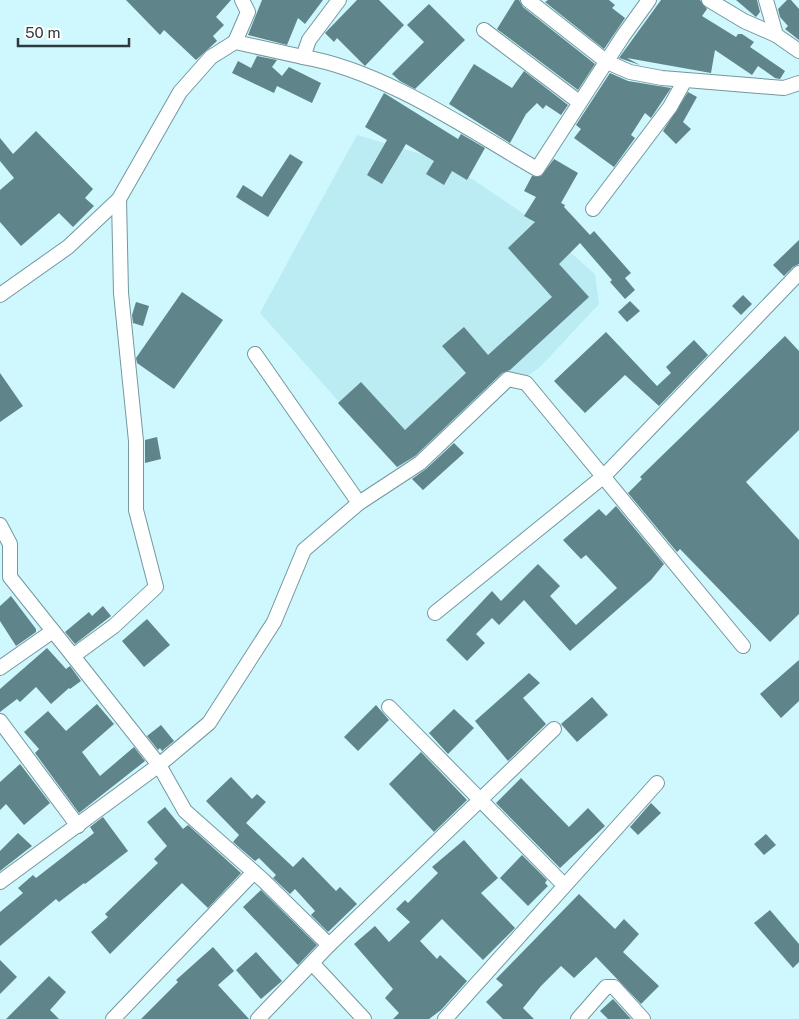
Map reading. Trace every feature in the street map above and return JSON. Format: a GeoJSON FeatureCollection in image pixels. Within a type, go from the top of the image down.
{"type":"FeatureCollection","features":[{"type":"Feature","properties":{"kind":"street"},"geometry":{"type":"LineString","coordinates":[[302,57],[309,40],[339,0]]}},
{"type":"Feature","properties":{"kind":"street"},"geometry":{"type":"LineString","coordinates":[[528,0],[607,62],[630,72],[685,80],[784,88],[799,83]]}},
{"type":"Feature","properties":{"kind":"street"},"geometry":{"type":"LineString","coordinates":[[235,42],[325,61],[346,68],[408,95],[537,169],[650,0]]}},
{"type":"Feature","properties":{"kind":"street"},"geometry":{"type":"LineString","coordinates":[[709,0],[744,21],[776,35],[799,51]]}},
{"type":"Feature","properties":{"kind":"street"},"geometry":{"type":"LineString","coordinates":[[766,0],[776,35]]}},
{"type":"Feature","properties":{"kind":"street"},"geometry":{"type":"LineString","coordinates":[[0,295],[68,247],[119,199],[180,92],[211,57],[235,42],[248,4]]}},
{"type":"Feature","properties":{"kind":"street"},"geometry":{"type":"LineString","coordinates":[[484,30],[580,102]]}},
{"type":"Feature","properties":{"kind":"street"},"geometry":{"type":"LineString","coordinates":[[594,209],[670,107],[685,80]]}},
{"type":"Feature","properties":{"kind":"street"},"geometry":{"type":"LineString","coordinates":[[73,656],[114,626],[156,587],[136,510],[136,441],[121,293],[119,199]]}},
{"type":"Feature","properties":{"kind":"street"},"geometry":{"type":"LineString","coordinates":[[435,613],[604,476],[799,273]]}},
{"type":"Feature","properties":{"kind":"street"},"geometry":{"type":"LineString","coordinates":[[255,354],[359,503]]}},
{"type":"Feature","properties":{"kind":"street"},"geometry":{"type":"LineString","coordinates":[[0,882],[159,765],[208,723],[274,622],[304,550],[359,503],[420,463],[508,379],[526,383],[743,646]]}},
{"type":"Feature","properties":{"kind":"street"},"geometry":{"type":"LineString","coordinates":[[0,525],[10,544],[10,577],[159,765],[185,811],[254,872],[329,945]]}},
{"type":"Feature","properties":{"kind":"street"},"geometry":{"type":"LineString","coordinates":[[0,668],[53,630]]}},
{"type":"Feature","properties":{"kind":"street"},"geometry":{"type":"LineString","coordinates":[[389,707],[564,885]]}},
{"type":"Feature","properties":{"kind":"street"},"geometry":{"type":"LineString","coordinates":[[0,721],[78,826]]}},
{"type":"Feature","properties":{"kind":"street"},"geometry":{"type":"LineString","coordinates":[[258,1019],[329,945],[554,728]]}},
{"type":"Feature","properties":{"kind":"street"},"geometry":{"type":"LineString","coordinates":[[445,1019],[657,783]]}},
{"type":"Feature","properties":{"kind":"street"},"geometry":{"type":"LineString","coordinates":[[113,1019],[254,872]]}},
{"type":"Feature","properties":{"kind":"street"},"geometry":{"type":"LineString","coordinates":[[312,963],[364,1019]]}},
{"type":"Feature","properties":{"kind":"street"},"geometry":{"type":"LineString","coordinates":[[578,1019],[606,987],[614,987],[643,1019]]}},
{"type":"Feature","properties":{"kind":"shaded area"},"geometry":{"type":"Polygon","coordinates":[[[357,135],[445,161],[533,220],[595,274],[599,304],[540,367],[400,470],[260,313],[357,135]]]}},
{"type":"Feature","properties":{"kind":"building"},"geometry":{"type":"Polygon","coordinates":[[[126,0],[231,0],[216,17],[224,25],[213,36],[217,41],[196,60],[164,30],[160,35],[126,0]]]}},
{"type":"Feature","properties":{"kind":"building"},"geometry":{"type":"Polygon","coordinates":[[[262,0],[323,0],[305,24],[298,18],[287,45],[248,35],[262,0]]]}},
{"type":"Feature","properties":{"kind":"building"},"geometry":{"type":"Polygon","coordinates":[[[357,0],[379,0],[404,25],[365,66],[337,38],[334,42],[325,33],[357,0]]]}},
{"type":"Feature","properties":{"kind":"building"},"geometry":{"type":"Polygon","coordinates":[[[515,0],[519,0],[523,7],[595,64],[578,90],[497,29],[515,0]]]}},
{"type":"Feature","properties":{"kind":"building"},"geometry":{"type":"Polygon","coordinates":[[[548,0],[609,0],[615,5],[612,8],[625,18],[604,49],[545,2],[548,0]]]}},
{"type":"Feature","properties":{"kind":"building"},"geometry":{"type":"Polygon","coordinates":[[[661,0],[700,0],[707,9],[702,16],[736,37],[738,34],[742,34],[754,42],[750,47],[785,71],[780,79],[775,78],[758,66],[752,75],[715,50],[711,73],[627,58],[640,65],[619,58],[661,0]]]}},
{"type":"Feature","properties":{"kind":"building"},"geometry":{"type":"Polygon","coordinates":[[[736,0],[757,0],[760,12],[756,17],[736,0]]]}},
{"type":"Feature","properties":{"kind":"building"},"geometry":{"type":"Polygon","coordinates":[[[787,0],[791,0],[799,9],[799,40],[785,29],[788,26],[780,17],[778,9],[787,0]]]}},
{"type":"Feature","properties":{"kind":"building"},"geometry":{"type":"Polygon","coordinates":[[[429,4],[465,40],[415,89],[392,74],[424,42],[407,25],[429,4]]]}},
{"type":"Feature","properties":{"kind":"building"},"geometry":{"type":"Polygon","coordinates":[[[257,56],[277,60],[272,67],[282,76],[289,67],[321,83],[312,103],[277,86],[274,93],[232,73],[238,61],[251,68],[257,56]]]}},
{"type":"Feature","properties":{"kind":"building"},"geometry":{"type":"Polygon","coordinates":[[[474,64],[512,88],[524,71],[568,105],[561,115],[546,105],[543,109],[537,103],[526,114],[510,143],[449,104],[474,64]]]}},
{"type":"Feature","properties":{"kind":"building"},"geometry":{"type":"Polygon","coordinates":[[[610,73],[628,81],[671,88],[651,118],[645,113],[631,135],[635,138],[614,167],[574,138],[581,129],[576,125],[610,73]]]}},
{"type":"Feature","properties":{"kind":"building"},"geometry":{"type":"Polygon","coordinates":[[[688,92],[697,97],[683,122],[691,129],[676,144],[663,131],[688,92]]]}},
{"type":"Feature","properties":{"kind":"building"},"geometry":{"type":"Polygon","coordinates":[[[384,93],[458,139],[461,134],[485,148],[467,180],[452,171],[444,185],[426,174],[434,161],[406,144],[382,184],[367,175],[387,140],[365,127],[384,93]]]}},
{"type":"Feature","properties":{"kind":"building"},"geometry":{"type":"Polygon","coordinates":[[[36,131],[93,189],[85,198],[94,206],[73,227],[59,213],[21,246],[0,222],[0,190],[14,178],[0,161],[0,138],[13,154],[36,131]]]}},
{"type":"Feature","properties":{"kind":"building"},"geometry":{"type":"Polygon","coordinates":[[[290,154],[303,162],[268,217],[236,197],[243,185],[262,197],[290,154]]]}},
{"type":"Feature","properties":{"kind":"building"},"geometry":{"type":"Polygon","coordinates":[[[554,159],[578,173],[561,203],[565,205],[564,207],[590,235],[594,231],[631,273],[625,278],[635,290],[625,299],[610,282],[612,280],[580,243],[559,264],[589,297],[510,370],[502,373],[415,456],[397,467],[338,403],[361,382],[405,430],[466,373],[442,346],[464,327],[488,355],[552,297],[508,248],[535,222],[524,216],[536,197],[524,191],[532,176],[541,176],[554,159]]]}},
{"type":"Feature","properties":{"kind":"building"},"geometry":{"type":"Polygon","coordinates":[[[799,240],[799,264],[784,276],[773,265],[799,240]]]}},
{"type":"Feature","properties":{"kind":"building"},"geometry":{"type":"Polygon","coordinates":[[[182,292],[223,320],[174,389],[137,363],[136,358],[182,292]]]}},
{"type":"Feature","properties":{"kind":"building"},"geometry":{"type":"Polygon","coordinates":[[[743,295],[752,304],[741,315],[732,306],[743,295]]]}},
{"type":"Feature","properties":{"kind":"building"},"geometry":{"type":"Polygon","coordinates":[[[630,301],[640,311],[627,322],[618,312],[630,301]]]}},
{"type":"Feature","properties":{"kind":"building"},"geometry":{"type":"Polygon","coordinates":[[[136,302],[149,306],[143,326],[133,323],[132,315],[136,302]]]}},
{"type":"Feature","properties":{"kind":"building"},"geometry":{"type":"Polygon","coordinates":[[[606,332],[657,386],[671,373],[666,367],[694,340],[708,355],[659,406],[625,375],[585,413],[554,381],[606,332]]]}},
{"type":"Feature","properties":{"kind":"building"},"geometry":{"type":"Polygon","coordinates":[[[785,336],[799,351],[799,430],[746,482],[799,540],[799,614],[770,642],[680,549],[677,552],[628,493],[642,479],[640,477],[785,336]]]}},
{"type":"Feature","properties":{"kind":"building"},"geometry":{"type":"Polygon","coordinates":[[[0,373],[23,406],[0,422],[0,373]]]}},
{"type":"Feature","properties":{"kind":"building"},"geometry":{"type":"Polygon","coordinates":[[[157,437],[161,459],[145,463],[145,440],[157,437]]]}},
{"type":"Feature","properties":{"kind":"building"},"geometry":{"type":"Polygon","coordinates":[[[454,443],[464,453],[423,490],[412,479],[426,469],[454,443]]]}},
{"type":"Feature","properties":{"kind":"building"},"geometry":{"type":"Polygon","coordinates":[[[616,506],[664,564],[651,580],[570,651],[524,600],[499,625],[492,618],[476,634],[485,643],[467,661],[446,640],[492,591],[501,601],[538,564],[560,586],[550,596],[576,625],[617,588],[586,555],[581,559],[563,540],[599,509],[606,516],[616,506]]]}},
{"type":"Feature","properties":{"kind":"building"},"geometry":{"type":"Polygon","coordinates":[[[11,596],[36,629],[36,632],[16,646],[0,621],[0,606],[11,596]]]}},
{"type":"Feature","properties":{"kind":"building"},"geometry":{"type":"Polygon","coordinates":[[[103,606],[111,616],[75,644],[65,632],[89,612],[92,616],[103,606]]]}},
{"type":"Feature","properties":{"kind":"building"},"geometry":{"type":"Polygon","coordinates":[[[147,619],[170,645],[144,667],[122,641],[147,619]]]}},
{"type":"Feature","properties":{"kind":"building"},"geometry":{"type":"Polygon","coordinates":[[[47,648],[66,669],[70,666],[81,681],[69,688],[51,704],[36,687],[20,702],[17,699],[0,712],[0,689],[47,648]]]}},
{"type":"Feature","properties":{"kind":"building"},"geometry":{"type":"Polygon","coordinates":[[[799,660],[799,701],[781,718],[760,694],[799,660]]]}},
{"type":"Feature","properties":{"kind":"building"},"geometry":{"type":"Polygon","coordinates":[[[529,673],[540,683],[523,698],[546,724],[508,761],[475,721],[529,673]]]}},
{"type":"Feature","properties":{"kind":"building"},"geometry":{"type":"Polygon","coordinates":[[[592,697],[608,715],[577,742],[561,724],[592,697]]]}},
{"type":"Feature","properties":{"kind":"building"},"geometry":{"type":"Polygon","coordinates":[[[97,704],[114,724],[82,752],[100,776],[134,747],[145,761],[79,813],[35,753],[39,749],[24,732],[48,711],[66,731],[97,704]]]}},
{"type":"Feature","properties":{"kind":"building"},"geometry":{"type":"Polygon","coordinates":[[[376,705],[389,720],[358,751],[344,737],[376,705]]]}},
{"type":"Feature","properties":{"kind":"building"},"geometry":{"type":"Polygon","coordinates":[[[454,709],[474,728],[448,754],[429,733],[454,709]]]}},
{"type":"Feature","properties":{"kind":"building"},"geometry":{"type":"Polygon","coordinates":[[[161,725],[174,741],[162,751],[160,748],[158,750],[147,736],[161,725]]]}},
{"type":"Feature","properties":{"kind":"building"},"geometry":{"type":"Polygon","coordinates":[[[421,752],[467,800],[434,832],[389,784],[421,752]]]}},
{"type":"Feature","properties":{"kind":"building"},"geometry":{"type":"Polygon","coordinates":[[[20,764],[50,803],[24,825],[6,804],[0,810],[0,782],[20,764]]]}},
{"type":"Feature","properties":{"kind":"building"},"geometry":{"type":"Polygon","coordinates":[[[231,777],[252,799],[257,794],[266,802],[246,823],[293,867],[303,857],[336,891],[340,887],[357,904],[328,932],[311,915],[315,911],[295,889],[290,894],[273,878],[276,875],[259,858],[255,861],[233,842],[239,835],[206,801],[231,777]]]}},
{"type":"Feature","properties":{"kind":"building"},"geometry":{"type":"Polygon","coordinates":[[[521,778],[569,827],[588,808],[605,826],[560,868],[496,803],[521,778]]]}},
{"type":"Feature","properties":{"kind":"building"},"geometry":{"type":"Polygon","coordinates":[[[651,803],[661,813],[638,835],[630,827],[651,803]]]}},
{"type":"Feature","properties":{"kind":"building"},"geometry":{"type":"Polygon","coordinates":[[[165,807],[183,829],[188,825],[241,873],[208,908],[182,883],[110,954],[91,932],[108,917],[105,914],[158,863],[154,859],[167,846],[147,822],[165,807]]]}},
{"type":"Feature","properties":{"kind":"building"},"geometry":{"type":"Polygon","coordinates":[[[103,817],[128,851],[59,902],[56,899],[0,946],[0,912],[23,893],[18,888],[33,875],[36,878],[94,833],[90,827],[103,817]]]}},
{"type":"Feature","properties":{"kind":"building"},"geometry":{"type":"Polygon","coordinates":[[[18,833],[32,846],[0,871],[0,851],[18,833]]]}},
{"type":"Feature","properties":{"kind":"building"},"geometry":{"type":"Polygon","coordinates":[[[766,834],[776,845],[764,855],[754,844],[766,834]]]}},
{"type":"Feature","properties":{"kind":"building"},"geometry":{"type":"Polygon","coordinates":[[[464,840],[498,878],[481,893],[515,928],[483,960],[442,919],[420,941],[437,959],[440,955],[467,981],[441,1010],[429,1019],[393,1019],[399,1013],[385,998],[393,989],[354,944],[375,926],[389,942],[410,922],[396,909],[405,900],[408,903],[438,873],[432,867],[464,840]]]}},
{"type":"Feature","properties":{"kind":"building"},"geometry":{"type":"Polygon","coordinates":[[[522,855],[547,880],[545,883],[548,886],[528,906],[500,878],[522,855]]]}},
{"type":"Feature","properties":{"kind":"building"},"geometry":{"type":"Polygon","coordinates":[[[261,890],[317,945],[298,965],[243,907],[261,890]]]}},
{"type":"Feature","properties":{"kind":"building"},"geometry":{"type":"Polygon","coordinates":[[[579,894],[615,929],[624,919],[639,934],[623,952],[659,986],[641,1004],[596,957],[574,978],[561,966],[541,986],[523,1008],[534,1019],[503,1019],[486,1002],[503,985],[496,979],[579,894]]]}},
{"type":"Feature","properties":{"kind":"building"},"geometry":{"type":"Polygon","coordinates":[[[770,910],[799,944],[799,962],[793,968],[754,923],[770,910]]]}},
{"type":"Feature","properties":{"kind":"building"},"geometry":{"type":"Polygon","coordinates":[[[213,947],[234,971],[218,985],[249,1019],[141,1019],[178,982],[176,980],[213,947]]]}},
{"type":"Feature","properties":{"kind":"building"},"geometry":{"type":"Polygon","coordinates":[[[256,952],[282,981],[261,999],[236,970],[256,952]]]}},
{"type":"Feature","properties":{"kind":"building"},"geometry":{"type":"Polygon","coordinates":[[[0,960],[17,977],[0,994],[0,960]]]}},
{"type":"Feature","properties":{"kind":"building"},"geometry":{"type":"Polygon","coordinates":[[[49,976],[66,992],[50,1010],[59,1019],[6,1019],[49,976]]]}},
{"type":"Feature","properties":{"kind":"building"},"geometry":{"type":"Polygon","coordinates":[[[613,999],[631,1019],[608,1019],[600,1011],[613,999]]]}}]}
